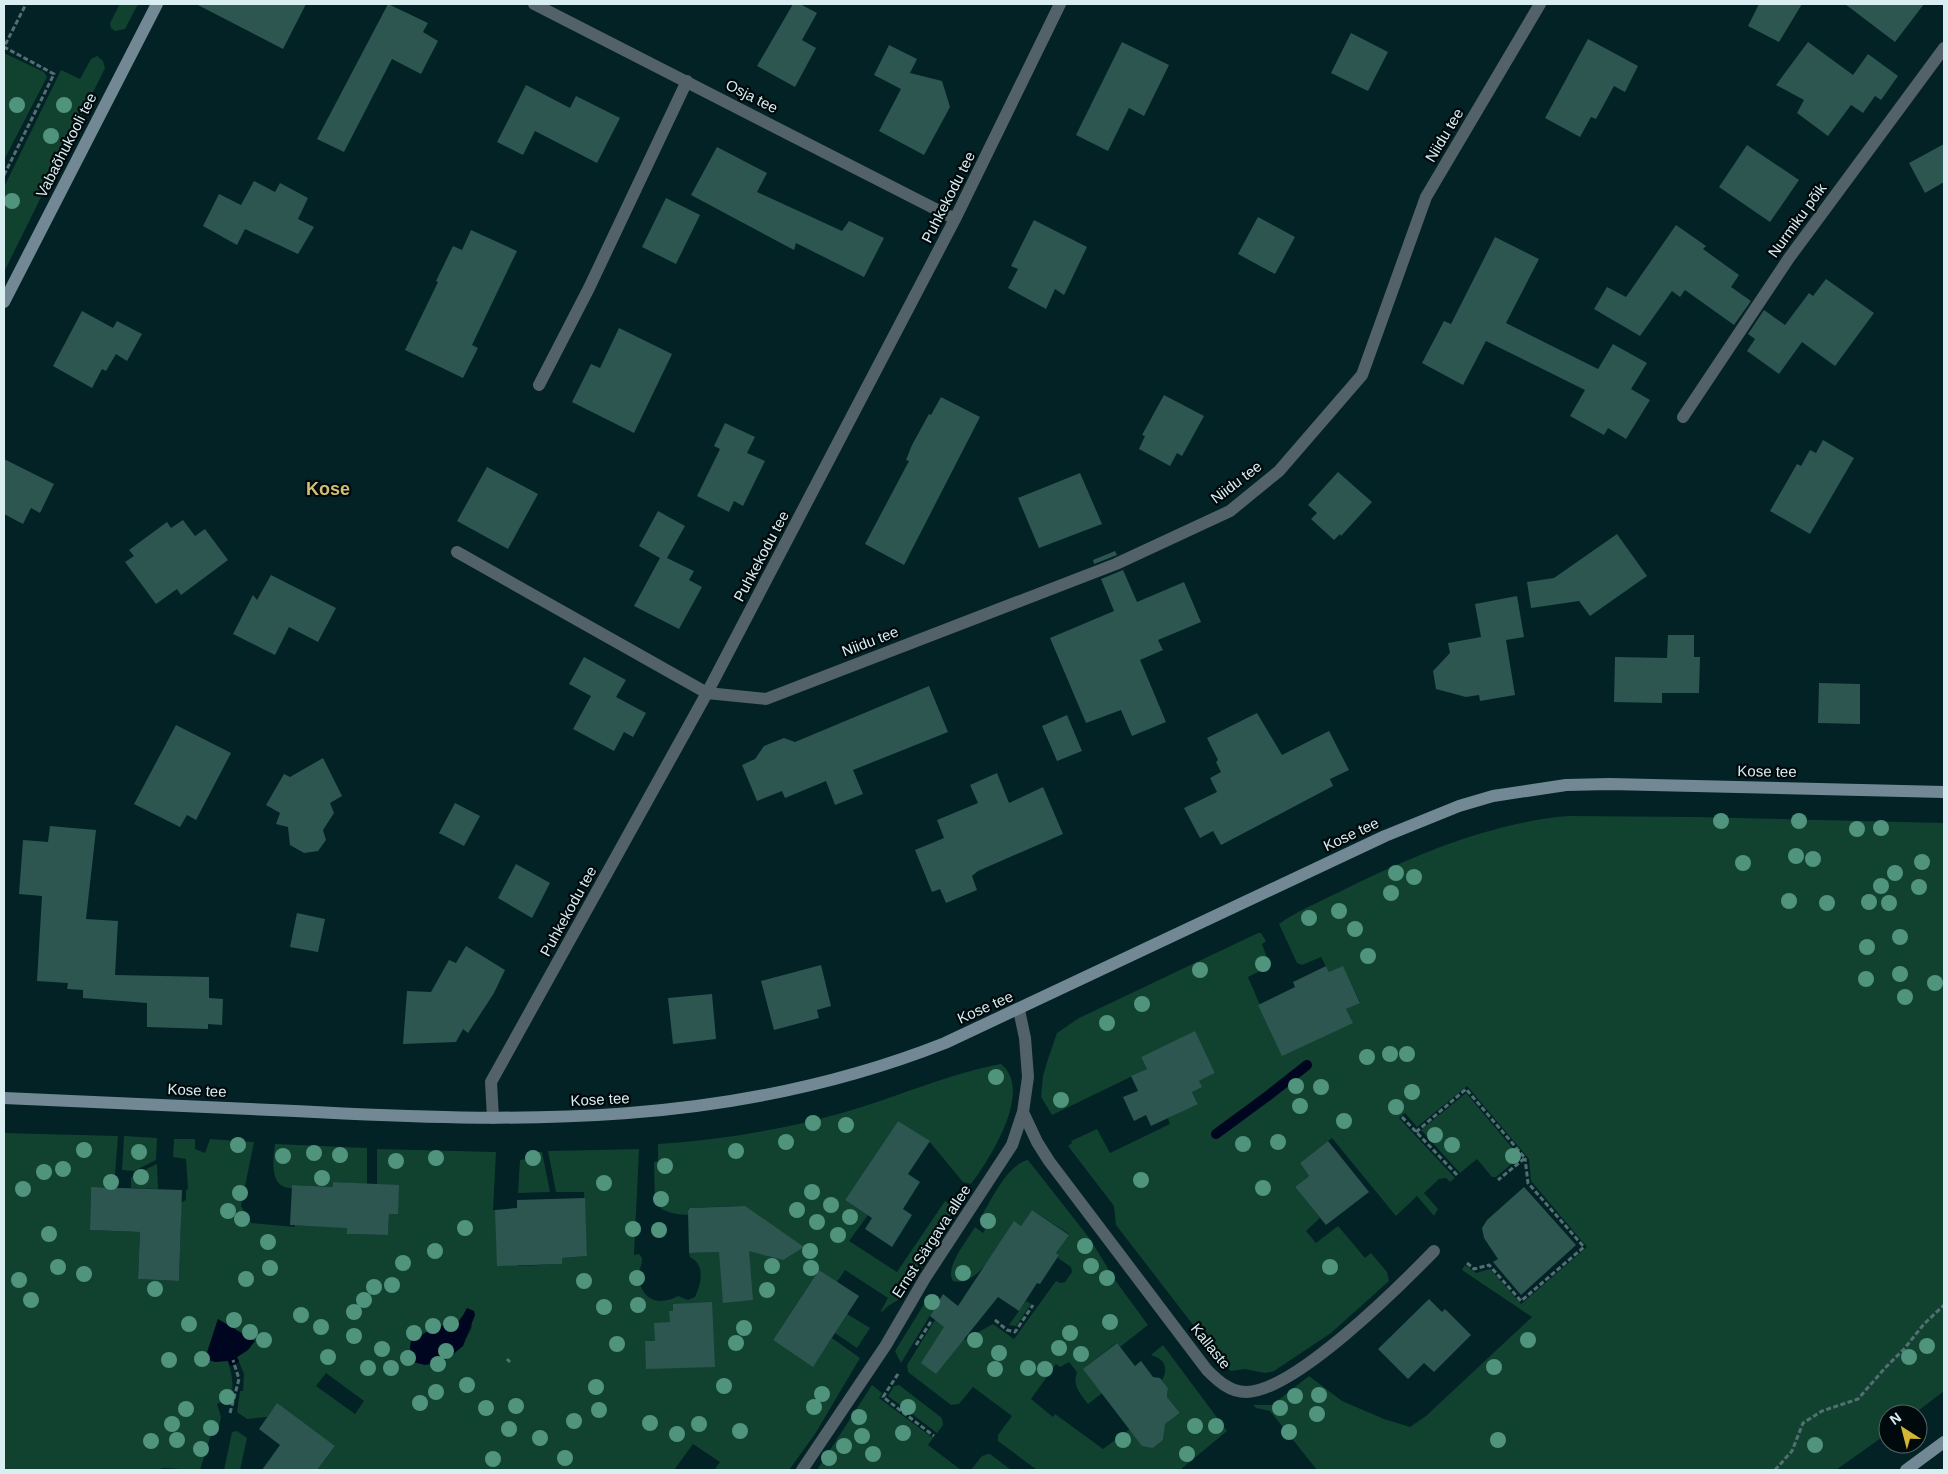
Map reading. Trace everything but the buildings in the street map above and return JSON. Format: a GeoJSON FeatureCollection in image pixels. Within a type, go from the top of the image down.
{"type":"FeatureCollection","features":[{"type":"Feature","properties":{"kind":"main road","name":"Vabaõhukooli tee"},"geometry":{"type":"LineString","coordinates":[[4,302],[157,4]]}},
{"type":"Feature","properties":{"kind":"main road","name":"Kose tee"},"geometry":{"type":"LineString","coordinates":[[4,1098],[376,1115],[493,1118],[646,1113],[711,1105],[792,1091],[916,1055],[1019,1010],[1385,836],[1459,806],[1512,792],[1566,785],[1610,784],[1944,792]]}},
{"type":"Feature","properties":{"kind":"main road"},"geometry":{"type":"LineString","coordinates":[[1906,1470],[1944,1442]]}},
{"type":"Feature","properties":{"kind":"street","name":"Osja tee"},"geometry":{"type":"LineString","coordinates":[[534,4],[955,219]]}},
{"type":"Feature","properties":{"kind":"street","name":"Puhkekodu tee"},"geometry":{"type":"LineString","coordinates":[[493,1118],[491,1082],[707,693],[955,219],[1060,4]]}},
{"type":"Feature","properties":{"kind":"street","name":"Niidu tee"},"geometry":{"type":"LineString","coordinates":[[707,693],[766,699],[1116,564],[1230,511],[1279,471],[1362,375],[1426,197],[1540,4]]}},
{"type":"Feature","properties":{"kind":"street","name":"Nurmiku põik"},"geometry":{"type":"LineString","coordinates":[[1683,416],[1789,258],[1944,48]]}},
{"type":"Feature","properties":{"kind":"street"},"geometry":{"type":"LineString","coordinates":[[539,385],[589,288],[687,81]]}},
{"type":"Feature","properties":{"kind":"street"},"geometry":{"type":"LineString","coordinates":[[457,552],[707,693]]}},
{"type":"Feature","properties":{"kind":"street","name":"Ernst Särgava allee"},"geometry":{"type":"LineString","coordinates":[[802,1470],[886,1345],[926,1278],[1012,1145],[1023,1112],[1028,1077],[1028,1060],[1019,1010]]}},
{"type":"Feature","properties":{"kind":"street","name":"Kallaste"},"geometry":{"type":"LineString","coordinates":[[1023,1112],[1037,1142],[1049,1161],[1207,1370],[1219,1382],[1233,1390],[1246,1392],[1257,1390],[1291,1373],[1370,1315],[1434,1251]]}},
{"type":"Feature","properties":{"kind":"path"},"geometry":{"type":"LineString","coordinates":[[4,175],[54,74],[4,47],[26,4]]}},
{"type":"Feature","properties":{"kind":"path"},"geometry":{"type":"LineString","coordinates":[[1416,1132],[1466,1089],[1524,1158],[1528,1183],[1584,1247],[1521,1301],[1489,1264],[1474,1269],[1466,1263]]}},
{"type":"Feature","properties":{"kind":"path"},"geometry":{"type":"LineString","coordinates":[[1402,1117],[1458,1176]]}},
{"type":"Feature","properties":{"kind":"path"},"geometry":{"type":"LineString","coordinates":[[1498,1180],[1524,1158]]}},
{"type":"Feature","properties":{"kind":"path"},"geometry":{"type":"LineString","coordinates":[[1775,1470],[1792,1451],[1803,1423],[1822,1411],[1858,1400],[1885,1368],[1904,1350],[1932,1315],[1944,1305]]}},
{"type":"Feature","properties":{"kind":"path"},"geometry":{"type":"LineString","coordinates":[[995,1320],[1007,1330],[1015,1332],[1033,1306]]}},
{"type":"Feature","properties":{"kind":"path"},"geometry":{"type":"LineString","coordinates":[[230,1413],[239,1379],[233,1360]]}},
{"type":"Feature","properties":{"kind":"path"},"geometry":{"type":"LineString","coordinates":[[890,1402],[934,1436]]}},
{"type":"Feature","properties":{"kind":"green space"},"geometry":{"type":"Polygon","coordinates":[[[120,4],[138,4],[125,29],[115,31],[111,28],[110,23],[120,4]]]}},
{"type":"Feature","properties":{"kind":"green space"},"geometry":{"type":"Polygon","coordinates":[[[4,53],[44,72],[47,77],[4,160],[4,53]]]}},
{"type":"Feature","properties":{"kind":"green space"},"geometry":{"type":"Polygon","coordinates":[[[97,56],[103,61],[105,68],[4,272],[4,188],[6,183],[61,70],[80,79],[91,59],[97,56]]]}},
{"type":"Feature","properties":{"kind":"green space"},"geometry":{"type":"Polygon","coordinates":[[[1568,816],[1944,823],[1944,1391],[1927,1404],[1878,1404],[1878,1440],[1836,1470],[1317,1470],[1270,1411],[1256,1408],[1253,1405],[1272,1405],[1309,1376],[1342,1401],[1384,1419],[1410,1427],[1426,1416],[1532,1317],[1462,1270],[1465,1265],[1476,1273],[1490,1269],[1521,1304],[1587,1247],[1531,1181],[1529,1159],[1467,1086],[1417,1127],[1405,1113],[1399,1118],[1455,1178],[1450,1182],[1446,1178],[1439,1179],[1424,1193],[1438,1209],[1434,1216],[1417,1196],[1396,1216],[1332,1138],[1300,1163],[1309,1176],[1295,1187],[1320,1218],[1306,1231],[1316,1243],[1338,1226],[1365,1258],[1371,1253],[1387,1272],[1389,1281],[1331,1333],[1274,1371],[1265,1373],[1245,1369],[1231,1371],[1224,1365],[1116,1225],[1114,1206],[1068,1146],[1072,1143],[1071,1141],[1097,1129],[1110,1153],[1170,1124],[1168,1118],[1198,1103],[1189,1086],[1215,1073],[1195,1032],[1141,1057],[1147,1069],[1052,1115],[1041,1097],[1043,1076],[1057,1033],[1079,1018],[1258,933],[1261,933],[1266,941],[1262,944],[1270,966],[1248,977],[1276,1043],[1313,1026],[1352,1022],[1346,1009],[1360,1002],[1343,967],[1329,972],[1321,957],[1302,965],[1297,963],[1279,924],[1298,912],[1418,856],[1477,835],[1537,820],[1568,816]]]}},
{"type":"Feature","properties":{"kind":"green space"},"geometry":{"type":"Polygon","coordinates":[[[1001,1064],[1010,1076],[1013,1090],[1011,1107],[998,1142],[971,1184],[963,1182],[929,1141],[898,1121],[845,1200],[868,1215],[849,1241],[897,1272],[945,1201],[956,1208],[898,1300],[882,1312],[888,1298],[845,1270],[837,1282],[819,1270],[773,1340],[813,1366],[832,1338],[860,1358],[815,1434],[789,1470],[717,1470],[715,1469],[720,1462],[693,1444],[674,1470],[317,1470],[335,1446],[277,1404],[267,1417],[247,1419],[237,1412],[240,1391],[243,1391],[244,1374],[237,1357],[248,1350],[218,1319],[205,1359],[228,1361],[232,1378],[232,1394],[230,1405],[226,1400],[217,1404],[221,1417],[218,1431],[211,1435],[200,1470],[162,1468],[161,1470],[4,1470],[4,1133],[118,1136],[114,1187],[91,1187],[90,1230],[140,1232],[138,1279],[179,1281],[181,1218],[169,1202],[182,1202],[186,1200],[186,1190],[188,1189],[186,1159],[173,1157],[174,1139],[195,1139],[195,1149],[205,1153],[210,1139],[254,1142],[241,1206],[251,1223],[295,1227],[295,1225],[317,1226],[347,1221],[347,1234],[388,1235],[389,1214],[377,1184],[377,1149],[496,1152],[493,1210],[495,1210],[518,1266],[562,1264],[562,1258],[587,1256],[584,1192],[556,1192],[548,1151],[639,1149],[634,1255],[639,1254],[642,1258],[639,1275],[641,1286],[648,1296],[658,1301],[678,1296],[688,1300],[695,1297],[701,1275],[698,1265],[690,1257],[689,1253],[742,1251],[740,1206],[688,1208],[688,1215],[670,1212],[655,1204],[654,1162],[658,1161],[658,1144],[727,1137],[796,1124],[862,1107],[981,1068],[1001,1064]],[[466,1309],[464,1315],[456,1323],[428,1331],[425,1335],[411,1341],[410,1348],[414,1362],[434,1364],[442,1362],[456,1351],[468,1336],[472,1327],[466,1309]],[[326,1373],[316,1386],[355,1414],[364,1401],[326,1373]]]}},
{"type":"Feature","properties":{"kind":"green space"},"geometry":{"type":"Polygon","coordinates":[[[1466,1093],[1515,1151],[1515,1161],[1496,1177],[1492,1177],[1477,1159],[1460,1173],[1421,1130],[1466,1093]]]}},
{"type":"Feature","properties":{"kind":"green space"},"geometry":{"type":"Polygon","coordinates":[[[124,1136],[157,1138],[156,1160],[134,1171],[122,1170],[124,1136]]]}},
{"type":"Feature","properties":{"kind":"green space"},"geometry":{"type":"Polygon","coordinates":[[[275,1144],[367,1148],[367,1184],[333,1182],[333,1187],[292,1185],[292,1188],[285,1187],[279,1184],[274,1172],[275,1144]]]}},
{"type":"Feature","properties":{"kind":"green space"},"geometry":{"type":"Polygon","coordinates":[[[527,1152],[542,1152],[550,1192],[518,1193],[520,1160],[527,1159],[527,1152]]]}},
{"type":"Feature","properties":{"kind":"green space"},"geometry":{"type":"Polygon","coordinates":[[[1028,1160],[1090,1239],[1115,1280],[1148,1325],[1120,1347],[1116,1343],[1086,1367],[1105,1391],[1088,1404],[1076,1385],[1077,1372],[1069,1362],[1060,1367],[1056,1364],[1031,1399],[1053,1417],[1055,1414],[1103,1449],[1130,1429],[1153,1448],[1163,1440],[1164,1431],[1161,1427],[1180,1413],[1167,1397],[1168,1388],[1162,1380],[1165,1371],[1164,1364],[1159,1358],[1151,1355],[1163,1345],[1227,1431],[1180,1470],[1037,1470],[998,1441],[998,1435],[1012,1416],[973,1387],[959,1404],[951,1405],[908,1372],[907,1365],[935,1320],[964,1340],[993,1324],[1014,1339],[1056,1281],[1060,1283],[1065,1282],[1072,1272],[1071,1267],[1058,1258],[1059,1255],[1056,1253],[1069,1234],[1032,1210],[1021,1226],[1014,1222],[981,1270],[963,1281],[953,1281],[951,1275],[954,1261],[975,1227],[983,1233],[987,1226],[979,1220],[994,1195],[1006,1176],[1020,1163],[1028,1160]]]}},
{"type":"Feature","properties":{"kind":"green space"},"geometry":{"type":"Polygon","coordinates":[[[157,1164],[158,1189],[131,1188],[131,1178],[134,1175],[157,1164]]]}},
{"type":"Feature","properties":{"kind":"green space"},"geometry":{"type":"Polygon","coordinates":[[[932,1297],[940,1299],[901,1363],[895,1351],[926,1301],[932,1297]]]}},
{"type":"Feature","properties":{"kind":"green space"},"geometry":{"type":"Polygon","coordinates":[[[1026,1301],[1031,1304],[1016,1326],[1009,1325],[1026,1301]]]}},
{"type":"Feature","properties":{"kind":"green space"},"geometry":{"type":"Polygon","coordinates":[[[847,1314],[870,1328],[857,1348],[835,1333],[847,1314]]]}},
{"type":"Feature","properties":{"kind":"green space"},"geometry":{"type":"Polygon","coordinates":[[[872,1385],[882,1393],[879,1398],[933,1438],[928,1445],[961,1470],[817,1470],[872,1385]]]}},
{"type":"Feature","properties":{"kind":"green space"},"geometry":{"type":"Polygon","coordinates":[[[899,1385],[942,1418],[943,1425],[937,1433],[888,1396],[894,1386],[899,1385]]]}},
{"type":"Feature","properties":{"kind":"green space"},"geometry":{"type":"Polygon","coordinates":[[[237,1431],[247,1438],[240,1470],[224,1470],[232,1432],[237,1431]]]}},
{"type":"Feature","properties":{"kind":"green space"},"geometry":{"type":"Polygon","coordinates":[[[988,1454],[1011,1470],[971,1470],[982,1456],[988,1454]]]}},
{"type":"Feature","properties":{"kind":"water"},"geometry":{"type":"Polygon","coordinates":[[[467,1308],[474,1311],[475,1315],[463,1346],[447,1359],[425,1365],[414,1362],[410,1348],[411,1341],[439,1326],[456,1323],[467,1308]]]}},
{"type":"Feature","properties":{"kind":"water"},"geometry":{"type":"Polygon","coordinates":[[[218,1319],[255,1341],[248,1350],[237,1357],[239,1362],[230,1366],[228,1361],[215,1362],[205,1359],[218,1319]]]}},
{"type":"Feature","properties":{"kind":"waterway"},"geometry":{"type":"LineString","coordinates":[[1216,1134],[1307,1065]]}},
{"type":"Feature","properties":{"kind":"district","name":"Kose"},"geometry":{"type":"Point","coordinates":[328,489]}}]}
